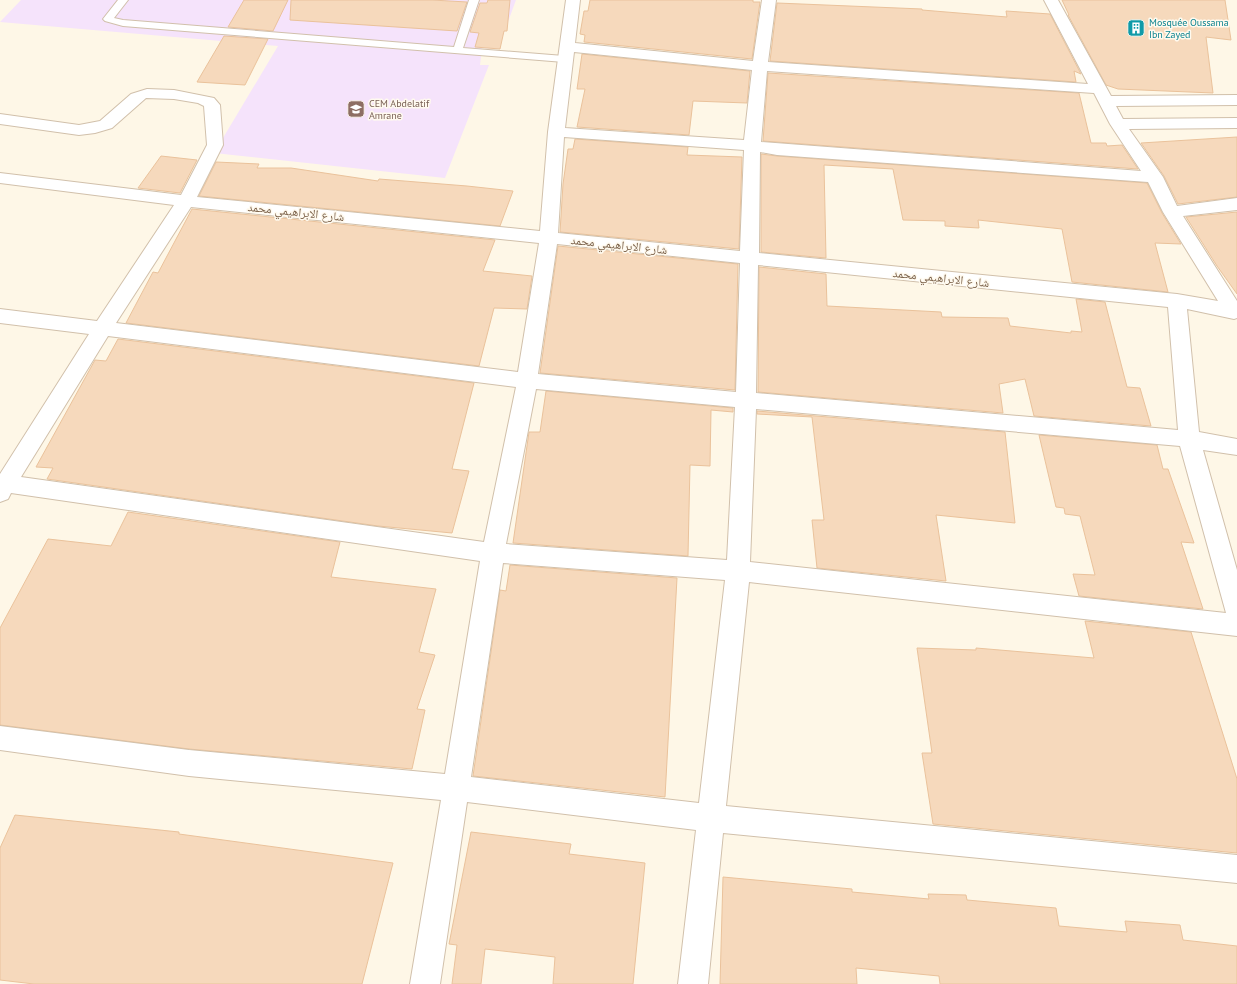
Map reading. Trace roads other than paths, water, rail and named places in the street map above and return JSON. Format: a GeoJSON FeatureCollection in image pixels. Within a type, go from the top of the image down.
{"type":"FeatureCollection","features":[{"type":"Feature","properties":{"kind":"street"},"geometry":{"type":"LineString","coordinates":[[425,984],[493,553],[527,381],[549,237],[556,132],[573,0]]}},
{"type":"Feature","properties":{"kind":"street"},"geometry":{"type":"LineString","coordinates":[[693,984],[738,572],[751,259],[752,146],[760,66],[769,0]]}},
{"type":"Feature","properties":{"kind":"street"},"geometry":{"type":"LineString","coordinates":[[1051,0],[1118,124],[1154,177],[1172,212],[1236,311]]}},
{"type":"Feature","properties":{"kind":"street"},"geometry":{"type":"LineString","coordinates":[[565,53],[760,66],[1103,95],[1237,100]]}},
{"type":"Feature","properties":{"kind":"street"},"geometry":{"type":"LineString","coordinates":[[0,119],[79,130],[92,129],[104,127],[142,95],[158,94],[208,101],[212,105],[215,145],[186,201],[2,487],[493,553],[738,572],[1237,625]]}},
{"type":"Feature","properties":{"kind":"street"},"geometry":{"type":"LineString","coordinates":[[1118,124],[1237,123]]}},
{"type":"Feature","properties":{"kind":"street"},"geometry":{"type":"LineString","coordinates":[[556,132],[752,146],[777,150],[1154,177]]}},
{"type":"Feature","properties":{"kind":"street","name":"شارع الابراهيمي محمد"},"geometry":{"type":"LineString","coordinates":[[0,178],[186,201],[1176,301],[1236,311]]}},
{"type":"Feature","properties":{"kind":"street"},"geometry":{"type":"LineString","coordinates":[[1172,212],[1237,204]]}},
{"type":"Feature","properties":{"kind":"street"},"geometry":{"type":"LineString","coordinates":[[1176,301],[1189,439],[1237,612]]}},
{"type":"Feature","properties":{"kind":"street"},"geometry":{"type":"LineString","coordinates":[[0,316],[527,381],[1189,439],[1237,447]]}},
{"type":"Feature","properties":{"kind":"street"},"geometry":{"type":"LineString","coordinates":[[0,738],[189,763],[456,788],[712,818],[1237,869]]}},
{"type":"Feature","properties":{"kind":"lane"},"geometry":{"type":"LineString","coordinates":[[123,0],[108,19],[123,23],[458,49],[565,53]]}},
{"type":"Feature","properties":{"kind":"lane"},"geometry":{"type":"LineString","coordinates":[[458,49],[474,0]]}},
{"type":"Feature","properties":{"kind":"place","name":"Mosquée Oussama Ibn Zayed"},"geometry":{"type":"Point","coordinates":[1136,28]}},
{"type":"Feature","properties":{"kind":"place","name":"CEM Abdelatif Amrane"},"geometry":{"type":"Point","coordinates":[356,109]}}]}
